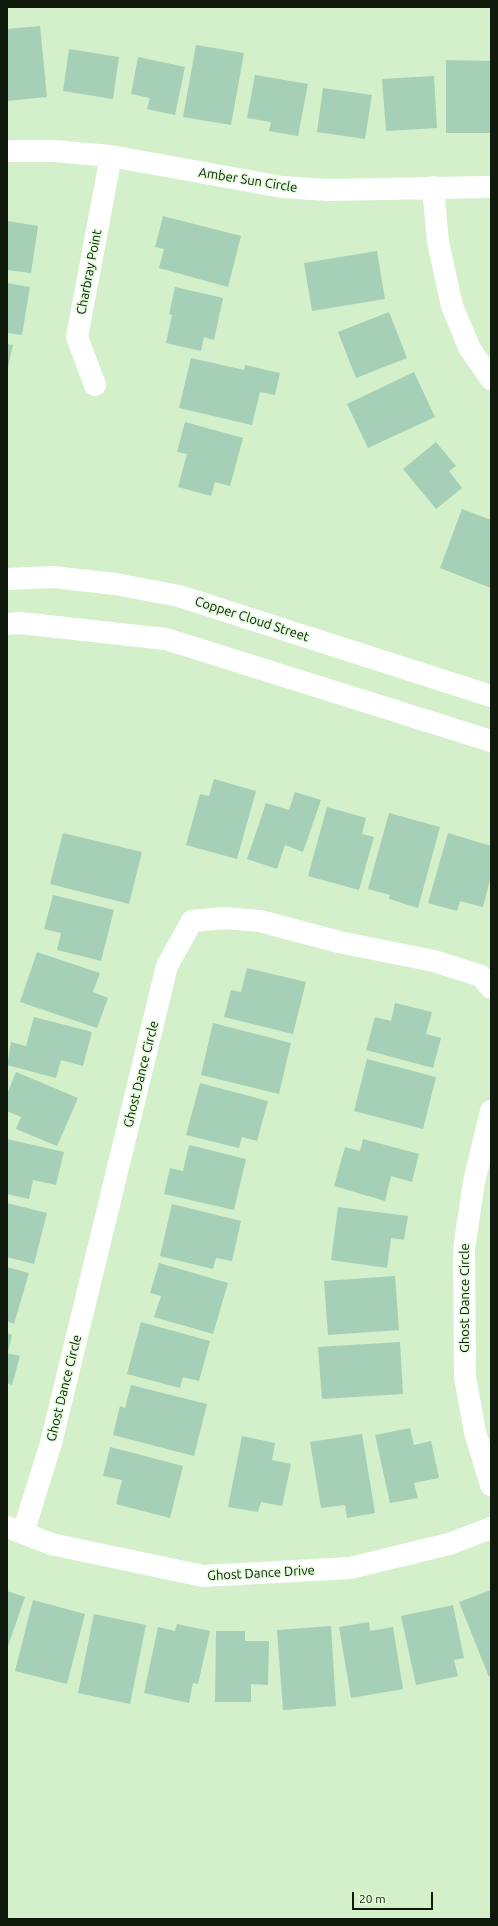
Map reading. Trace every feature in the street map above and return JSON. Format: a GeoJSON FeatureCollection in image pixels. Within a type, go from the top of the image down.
{"type":"FeatureCollection","features":[{"type":"Feature","properties":{"kind":"street","name":"Amber Sun Circle"},"geometry":{"type":"LineString","coordinates":[[7,151],[54,150],[111,156],[282,187],[328,190],[491,187]]}},
{"type":"Feature","properties":{"kind":"street","name":"Charbray Point"},"geometry":{"type":"LineString","coordinates":[[95,384],[77,337],[111,156]]}},
{"type":"Feature","properties":{"kind":"street"},"geometry":{"type":"LineString","coordinates":[[433,187],[438,242],[452,306],[470,349],[491,379]]}},
{"type":"Feature","properties":{"kind":"street","name":"Copper Cloud Street"},"geometry":{"type":"LineString","coordinates":[[7,578],[53,577],[115,584],[179,596],[491,696]]}},
{"type":"Feature","properties":{"kind":"street"},"geometry":{"type":"LineString","coordinates":[[7,624],[20,623],[166,639],[491,741]]}},
{"type":"Feature","properties":{"kind":"street","name":"Ghost Dance Circle"},"geometry":{"type":"LineString","coordinates":[[15,1530],[51,1443],[167,966],[192,921],[224,918],[260,921],[339,942],[434,961],[481,976],[491,988]]}},
{"type":"Feature","properties":{"kind":"street","name":"Ghost Dance Circle"},"geometry":{"type":"LineString","coordinates":[[491,1111],[474,1182],[464,1249],[465,1377],[475,1432],[491,1485]]}},
{"type":"Feature","properties":{"kind":"street","name":"Ghost Dance Drive"},"geometry":{"type":"LineString","coordinates":[[15,1530],[51,1544],[202,1576],[350,1568],[449,1544],[491,1528]]}},
{"type":"Feature","properties":{"kind":"building"},"geometry":{"type":"Polygon","coordinates":[[[40,26],[47,97],[7,101],[7,29],[40,26]]]}},
{"type":"Feature","properties":{"kind":"building"},"geometry":{"type":"Polygon","coordinates":[[[196,45],[244,53],[231,125],[183,117],[196,45]]]}},
{"type":"Feature","properties":{"kind":"building"},"geometry":{"type":"Polygon","coordinates":[[[69,49],[119,57],[113,99],[63,91],[69,49]]]}},
{"type":"Feature","properties":{"kind":"building"},"geometry":{"type":"Polygon","coordinates":[[[138,57],[185,67],[175,115],[147,109],[150,98],[131,94],[138,57]]]}},
{"type":"Feature","properties":{"kind":"building"},"geometry":{"type":"Polygon","coordinates":[[[446,60],[491,61],[491,133],[446,133],[446,60]]]}},
{"type":"Feature","properties":{"kind":"building"},"geometry":{"type":"Polygon","coordinates":[[[255,75],[308,84],[298,136],[269,131],[271,122],[247,118],[255,75]]]}},
{"type":"Feature","properties":{"kind":"building"},"geometry":{"type":"Polygon","coordinates":[[[434,76],[437,128],[386,131],[382,79],[434,76]]]}},
{"type":"Feature","properties":{"kind":"building"},"geometry":{"type":"Polygon","coordinates":[[[323,88],[372,95],[365,139],[317,132],[323,88]]]}},
{"type":"Feature","properties":{"kind":"building"},"geometry":{"type":"Polygon","coordinates":[[[163,216],[241,236],[228,287],[159,268],[164,249],[155,247],[163,216]]]}},
{"type":"Feature","properties":{"kind":"building"},"geometry":{"type":"Polygon","coordinates":[[[7,221],[38,226],[31,273],[7,270],[7,221]]]}},
{"type":"Feature","properties":{"kind":"building"},"geometry":{"type":"Polygon","coordinates":[[[377,251],[385,299],[312,311],[304,263],[377,251]]]}},
{"type":"Feature","properties":{"kind":"building"},"geometry":{"type":"Polygon","coordinates":[[[7,283],[30,287],[22,335],[7,333],[7,283]]]}},
{"type":"Feature","properties":{"kind":"building"},"geometry":{"type":"Polygon","coordinates":[[[175,287],[223,298],[214,340],[204,337],[201,351],[166,343],[172,315],[169,314],[175,287]]]}},
{"type":"Feature","properties":{"kind":"building"},"geometry":{"type":"Polygon","coordinates":[[[389,312],[407,358],[356,378],[338,332],[389,312]]]}},
{"type":"Feature","properties":{"kind":"building"},"geometry":{"type":"Polygon","coordinates":[[[7,344],[13,345],[8,367],[7,367],[7,344]]]}},
{"type":"Feature","properties":{"kind":"building"},"geometry":{"type":"Polygon","coordinates":[[[191,358],[244,370],[245,365],[280,373],[275,395],[260,392],[252,425],[179,408],[191,358]]]}},
{"type":"Feature","properties":{"kind":"building"},"geometry":{"type":"Polygon","coordinates":[[[414,372],[435,417],[368,448],[347,404],[414,372]]]}},
{"type":"Feature","properties":{"kind":"building"},"geometry":{"type":"Polygon","coordinates":[[[185,422],[243,438],[230,486],[215,482],[211,496],[178,487],[187,454],[177,452],[185,422]]]}},
{"type":"Feature","properties":{"kind":"building"},"geometry":{"type":"Polygon","coordinates":[[[436,442],[456,466],[449,471],[462,488],[436,509],[403,469],[436,442]]]}},
{"type":"Feature","properties":{"kind":"building"},"geometry":{"type":"Polygon","coordinates":[[[462,509],[491,520],[491,588],[440,568],[462,509]]]}},
{"type":"Feature","properties":{"kind":"building"},"geometry":{"type":"Polygon","coordinates":[[[214,779],[256,791],[237,859],[186,845],[200,794],[209,796],[214,779]]]}},
{"type":"Feature","properties":{"kind":"building"},"geometry":{"type":"Polygon","coordinates":[[[295,792],[321,800],[303,852],[285,845],[277,869],[247,859],[266,803],[289,810],[295,792]]]}},
{"type":"Feature","properties":{"kind":"building"},"geometry":{"type":"Polygon","coordinates":[[[327,807],[366,818],[362,834],[374,837],[359,890],[308,876],[327,807]]]}},
{"type":"Feature","properties":{"kind":"building"},"geometry":{"type":"Polygon","coordinates":[[[389,813],[440,827],[418,908],[389,899],[390,895],[368,889],[389,813]]]}},
{"type":"Feature","properties":{"kind":"building"},"geometry":{"type":"Polygon","coordinates":[[[63,833],[142,852],[129,904],[50,884],[63,833]]]}},
{"type":"Feature","properties":{"kind":"building"},"geometry":{"type":"Polygon","coordinates":[[[448,833],[491,846],[491,876],[483,907],[460,901],[457,911],[428,903],[448,833]]]}},
{"type":"Feature","properties":{"kind":"building"},"geometry":{"type":"Polygon","coordinates":[[[53,895],[114,910],[101,961],[57,950],[61,933],[44,929],[53,895]]]}},
{"type":"Feature","properties":{"kind":"building"},"geometry":{"type":"Polygon","coordinates":[[[37,952],[100,973],[93,992],[108,998],[97,1028],[20,1002],[37,952]]]}},
{"type":"Feature","properties":{"kind":"building"},"geometry":{"type":"Polygon","coordinates":[[[247,968],[306,982],[293,1034],[224,1017],[231,990],[241,992],[247,968]]]}},
{"type":"Feature","properties":{"kind":"building"},"geometry":{"type":"Polygon","coordinates":[[[395,1003],[432,1012],[426,1034],[441,1038],[433,1068],[366,1050],[375,1017],[391,1021],[395,1003]]]}},
{"type":"Feature","properties":{"kind":"building"},"geometry":{"type":"Polygon","coordinates":[[[34,1017],[92,1032],[83,1066],[61,1060],[56,1078],[7,1065],[11,1042],[26,1046],[34,1017]]]}},
{"type":"Feature","properties":{"kind":"building"},"geometry":{"type":"Polygon","coordinates":[[[213,1023],[291,1043],[279,1094],[201,1075],[213,1023]]]}},
{"type":"Feature","properties":{"kind":"building"},"geometry":{"type":"Polygon","coordinates":[[[367,1059],[436,1077],[423,1129],[354,1111],[367,1059]]]}},
{"type":"Feature","properties":{"kind":"building"},"geometry":{"type":"Polygon","coordinates":[[[16,1072],[78,1098],[57,1146],[16,1129],[21,1117],[7,1111],[7,1094],[16,1072]]]}},
{"type":"Feature","properties":{"kind":"building"},"geometry":{"type":"Polygon","coordinates":[[[200,1083],[268,1101],[257,1141],[242,1137],[239,1148],[186,1135],[200,1083]]]}},
{"type":"Feature","properties":{"kind":"building"},"geometry":{"type":"Polygon","coordinates":[[[7,1139],[64,1152],[56,1185],[33,1180],[29,1199],[7,1194],[7,1139]]]}},
{"type":"Feature","properties":{"kind":"building"},"geometry":{"type":"Polygon","coordinates":[[[363,1139],[419,1154],[412,1182],[391,1176],[385,1201],[334,1186],[345,1147],[360,1151],[363,1139]]]}},
{"type":"Feature","properties":{"kind":"building"},"geometry":{"type":"Polygon","coordinates":[[[189,1145],[246,1159],[234,1210],[164,1194],[170,1168],[183,1171],[189,1145]]]}},
{"type":"Feature","properties":{"kind":"building"},"geometry":{"type":"Polygon","coordinates":[[[7,1203],[47,1213],[34,1264],[7,1257],[7,1203]]]}},
{"type":"Feature","properties":{"kind":"building"},"geometry":{"type":"Polygon","coordinates":[[[172,1204],[241,1221],[232,1261],[216,1258],[213,1269],[160,1256],[172,1204]]]}},
{"type":"Feature","properties":{"kind":"building"},"geometry":{"type":"Polygon","coordinates":[[[338,1207],[408,1216],[404,1240],[391,1238],[387,1268],[331,1260],[338,1207]]]}},
{"type":"Feature","properties":{"kind":"building"},"geometry":{"type":"Polygon","coordinates":[[[159,1263],[228,1283],[213,1334],[154,1317],[161,1296],[150,1293],[159,1263]]]}},
{"type":"Feature","properties":{"kind":"building"},"geometry":{"type":"Polygon","coordinates":[[[7,1267],[29,1273],[14,1324],[7,1321],[7,1267]]]}},
{"type":"Feature","properties":{"kind":"building"},"geometry":{"type":"Polygon","coordinates":[[[395,1276],[399,1330],[328,1335],[324,1281],[395,1276]]]}},
{"type":"Feature","properties":{"kind":"building"},"geometry":{"type":"Polygon","coordinates":[[[141,1322],[210,1341],[199,1381],[183,1377],[180,1388],[127,1374],[141,1322]]]}},
{"type":"Feature","properties":{"kind":"building"},"geometry":{"type":"Polygon","coordinates":[[[7,1333],[12,1335],[8,1352],[7,1352],[7,1333]]]}},
{"type":"Feature","properties":{"kind":"building"},"geometry":{"type":"Polygon","coordinates":[[[400,1342],[403,1394],[322,1399],[318,1347],[400,1342]]]}},
{"type":"Feature","properties":{"kind":"building"},"geometry":{"type":"Polygon","coordinates":[[[7,1353],[20,1356],[12,1385],[7,1383],[7,1353]]]}},
{"type":"Feature","properties":{"kind":"building"},"geometry":{"type":"Polygon","coordinates":[[[131,1385],[207,1404],[194,1456],[113,1435],[120,1406],[125,1408],[131,1385]]]}},
{"type":"Feature","properties":{"kind":"building"},"geometry":{"type":"Polygon","coordinates":[[[410,1428],[414,1445],[431,1441],[439,1478],[414,1483],[418,1498],[390,1503],[375,1435],[410,1428]]]}},
{"type":"Feature","properties":{"kind":"building"},"geometry":{"type":"Polygon","coordinates":[[[362,1434],[375,1513],[347,1518],[345,1505],[321,1508],[310,1442],[362,1434]]]}},
{"type":"Feature","properties":{"kind":"building"},"geometry":{"type":"Polygon","coordinates":[[[242,1436],[275,1443],[272,1460],[291,1464],[282,1506],[261,1502],[258,1512],[228,1507],[242,1436]]]}},
{"type":"Feature","properties":{"kind":"building"},"geometry":{"type":"Polygon","coordinates":[[[110,1447],[183,1466],[170,1518],[116,1504],[122,1480],[103,1476],[110,1447]]]}},
{"type":"Feature","properties":{"kind":"building"},"geometry":{"type":"Polygon","coordinates":[[[491,1590],[491,1676],[489,1677],[459,1602],[491,1590]]]}},
{"type":"Feature","properties":{"kind":"building"},"geometry":{"type":"Polygon","coordinates":[[[7,1591],[25,1597],[7,1649],[7,1591]]]}},
{"type":"Feature","properties":{"kind":"building"},"geometry":{"type":"Polygon","coordinates":[[[33,1600],[85,1614],[67,1684],[15,1671],[33,1600]]]}},
{"type":"Feature","properties":{"kind":"building"},"geometry":{"type":"Polygon","coordinates":[[[453,1605],[464,1658],[454,1660],[458,1676],[416,1685],[401,1616],[453,1605]]]}},
{"type":"Feature","properties":{"kind":"building"},"geometry":{"type":"Polygon","coordinates":[[[94,1614],[146,1625],[130,1704],[78,1693],[94,1614]]]}},
{"type":"Feature","properties":{"kind":"building"},"geometry":{"type":"Polygon","coordinates":[[[369,1622],[370,1631],[393,1627],[403,1689],[351,1698],[339,1627],[369,1622]]]}},
{"type":"Feature","properties":{"kind":"building"},"geometry":{"type":"Polygon","coordinates":[[[177,1624],[210,1631],[198,1684],[193,1683],[189,1703],[144,1693],[158,1627],[175,1631],[177,1624]]]}},
{"type":"Feature","properties":{"kind":"building"},"geometry":{"type":"Polygon","coordinates":[[[331,1626],[336,1706],[283,1710],[277,1630],[331,1626]]]}},
{"type":"Feature","properties":{"kind":"building"},"geometry":{"type":"Polygon","coordinates":[[[216,1631],[245,1631],[245,1641],[269,1641],[268,1685],[251,1684],[251,1702],[215,1702],[216,1631]]]}}]}
